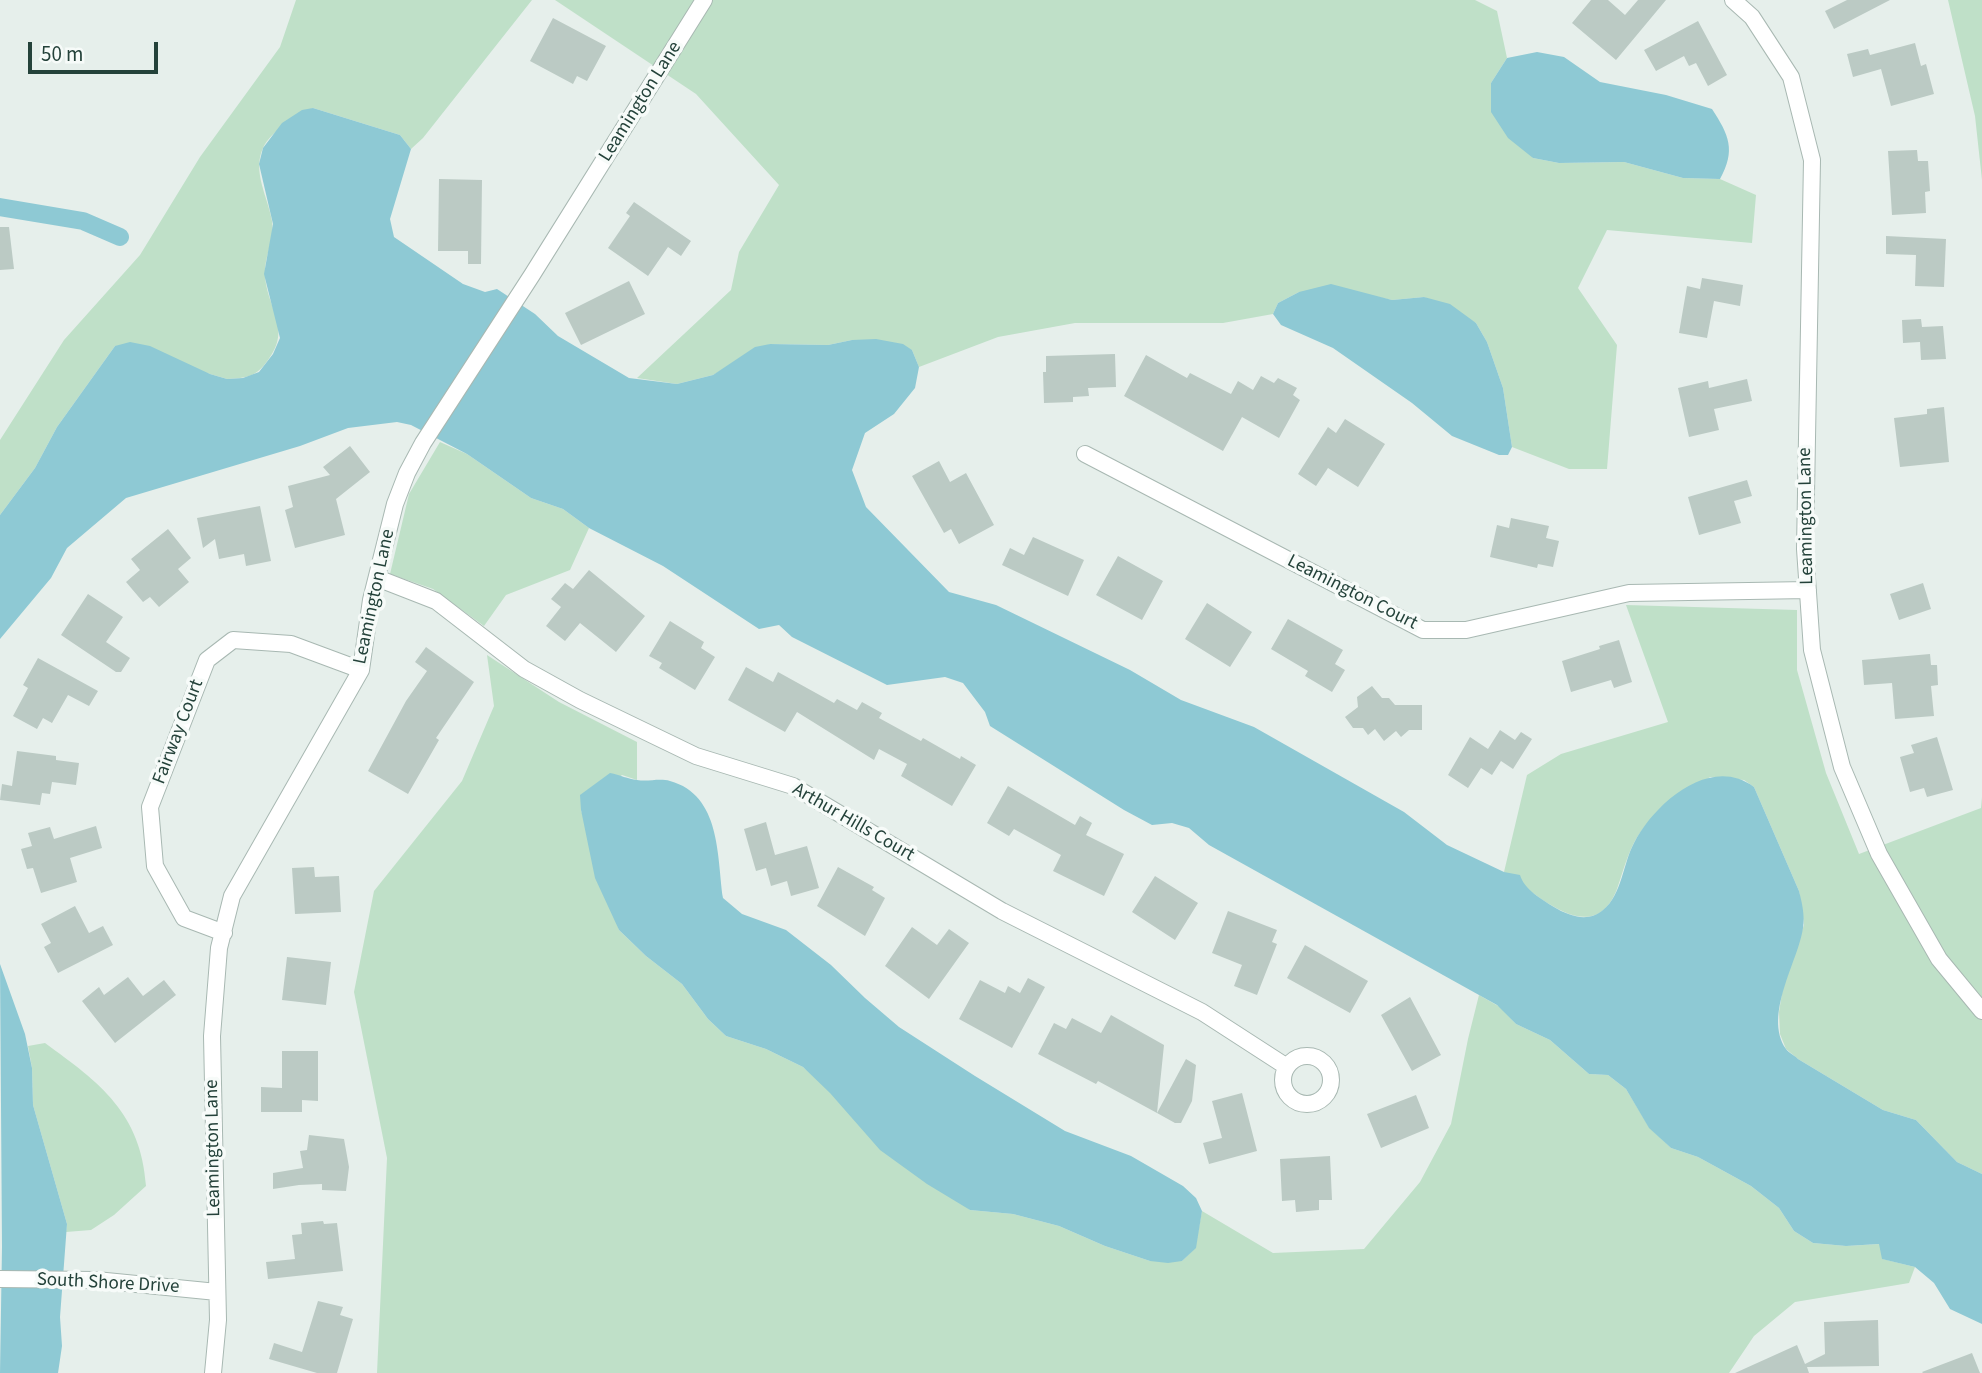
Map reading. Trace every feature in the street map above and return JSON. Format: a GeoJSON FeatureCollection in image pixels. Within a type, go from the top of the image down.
{"type":"FeatureCollection","features":[{"type":"Feature","properties":{"kind":"street","name":"Leamington Lane"},"geometry":{"type":"LineString","coordinates":[[213,1373],[218,1320],[212,1036],[219,948],[232,896],[360,670],[371,600],[395,504],[407,473],[423,443],[533,275],[704,0]]}},
{"type":"Feature","properties":{"kind":"street","name":"Leamington Lane"},"geometry":{"type":"LineString","coordinates":[[1733,0],[1752,17],[1791,76],[1812,160],[1805,549],[1812,650],[1842,767],[1879,854],[1939,959],[1982,1011]]}},
{"type":"Feature","properties":{"kind":"street","name":"Leamington Court"},"geometry":{"type":"LineString","coordinates":[[1085,454],[1423,630],[1466,630],[1629,593],[1808,590]]}},
{"type":"Feature","properties":{"kind":"street","name":"Arthur Hills Court"},"geometry":{"type":"LineString","coordinates":[[377,578],[436,601],[524,669],[580,700],[696,756],[793,786],[1002,911],[1202,1012],[1287,1067]]}},
{"type":"Feature","properties":{"kind":"street","name":"Fairway Court"},"geometry":{"type":"LineString","coordinates":[[223,933],[184,918],[155,866],[150,807],[207,660],[233,640],[291,644],[360,670]]}},
{"type":"Feature","properties":{"kind":"street","name":"South Shore Drive"},"geometry":{"type":"LineString","coordinates":[[0,1279],[90,1280],[217,1292]]}},
{"type":"Feature","properties":{"kind":"green space"},"geometry":{"type":"Polygon","coordinates":[[[296,0],[532,0],[423,138],[411,149],[400,135],[313,108],[272,135],[263,148],[259,166],[273,228],[266,261],[266,286],[278,327],[275,348],[268,360],[250,376],[227,379],[115,346],[57,427],[35,468],[0,515],[0,440],[64,340],[140,255],[200,157],[280,47],[296,0]]]}},
{"type":"Feature","properties":{"kind":"green space"},"geometry":{"type":"Polygon","coordinates":[[[555,0],[1475,0],[1497,11],[1507,58],[1491,83],[1533,158],[1559,163],[1624,162],[1683,178],[1720,179],[1756,195],[1752,243],[1607,230],[1578,288],[1617,345],[1607,469],[1569,469],[1512,447],[1503,388],[1487,342],[1476,323],[1424,297],[1392,300],[1362,294],[1299,292],[1278,303],[1273,314],[1223,323],[1075,323],[998,337],[919,367],[912,350],[852,340],[828,345],[770,344],[713,375],[677,384],[637,378],[731,290],[739,252],[779,185],[696,94],[555,0]]]}},
{"type":"Feature","properties":{"kind":"green space"},"geometry":{"type":"Polygon","coordinates":[[[1948,0],[1982,0],[1982,180],[1975,116],[1948,0]]]}},
{"type":"Feature","properties":{"kind":"green space"},"geometry":{"type":"Polygon","coordinates":[[[440,442],[467,454],[531,498],[563,509],[589,528],[570,570],[506,595],[484,626],[433,589],[390,574],[409,494],[440,442]]]}},
{"type":"Feature","properties":{"kind":"green space"},"geometry":{"type":"Polygon","coordinates":[[[1626,605],[1797,610],[1797,670],[1826,773],[1859,854],[1981,808],[1982,797],[1982,1174],[1957,1162],[1916,1120],[1883,1110],[1786,1049],[1780,1034],[1779,1012],[1783,987],[1804,925],[1799,891],[1754,787],[1744,780],[1710,777],[1647,824],[1627,858],[1617,889],[1607,907],[1594,915],[1579,916],[1564,912],[1504,872],[1527,775],[1561,754],[1668,722],[1626,605]]]}},
{"type":"Feature","properties":{"kind":"green space"},"geometry":{"type":"Polygon","coordinates":[[[487,655],[559,702],[637,742],[637,780],[622,775],[581,810],[619,930],[646,956],[682,984],[708,1019],[726,1036],[766,1049],[803,1067],[970,1210],[1013,1214],[1059,1226],[1105,1246],[1150,1261],[1182,1261],[1195,1248],[1202,1211],[1273,1253],[1364,1249],[1420,1182],[1451,1124],[1479,995],[1500,1007],[1516,1024],[1550,1040],[1589,1074],[1608,1075],[1626,1089],[1649,1127],[1671,1148],[1698,1157],[1751,1186],[1779,1208],[1794,1231],[1813,1243],[1846,1246],[1880,1244],[1883,1259],[1915,1267],[1909,1283],[1795,1302],[1754,1336],[1729,1373],[377,1373],[387,1158],[354,992],[374,891],[462,781],[494,706],[487,655]]]}},
{"type":"Feature","properties":{"kind":"green space"},"geometry":{"type":"Polygon","coordinates":[[[45,1043],[83,1072],[114,1102],[136,1138],[142,1161],[146,1186],[114,1215],[91,1230],[66,1232],[67,1224],[33,1105],[32,1068],[28,1046],[45,1043]]]}},
{"type":"Feature","properties":{"kind":"water"},"geometry":{"type":"Polygon","coordinates":[[[1537,52],[1564,57],[1600,82],[1666,95],[1712,109],[1723,127],[1729,151],[1720,179],[1683,178],[1624,162],[1559,163],[1533,158],[1508,138],[1491,112],[1491,83],[1507,58],[1537,52]]]}},
{"type":"Feature","properties":{"kind":"water"},"geometry":{"type":"Polygon","coordinates":[[[313,108],[400,135],[411,149],[390,219],[394,237],[463,284],[485,292],[497,289],[535,314],[558,336],[629,378],[677,384],[713,375],[755,347],[770,344],[828,345],[876,339],[903,344],[912,350],[919,367],[915,388],[894,414],[865,433],[852,470],[866,507],[949,592],[996,605],[1130,670],[1181,700],[1254,727],[1404,812],[1447,845],[1504,872],[1520,875],[1525,885],[1534,893],[1560,910],[1585,917],[1603,910],[1614,896],[1630,851],[1643,828],[1669,799],[1685,788],[1720,776],[1737,778],[1754,787],[1799,891],[1803,914],[1800,942],[1780,1005],[1780,1035],[1786,1049],[1798,1059],[1883,1110],[1916,1120],[1957,1162],[1982,1174],[1982,1324],[1950,1309],[1934,1283],[1915,1267],[1882,1259],[1879,1244],[1846,1246],[1813,1243],[1794,1231],[1779,1208],[1751,1186],[1698,1157],[1671,1148],[1649,1128],[1626,1089],[1608,1075],[1589,1074],[1550,1040],[1516,1024],[1497,1005],[1209,845],[1189,828],[1172,823],[1152,825],[1124,810],[990,726],[985,712],[963,683],[945,677],[887,685],[792,637],[779,625],[759,629],[663,566],[589,528],[563,509],[531,498],[467,454],[411,425],[397,422],[348,428],[300,446],[126,498],[67,548],[51,578],[0,639],[0,515],[35,468],[57,427],[115,346],[130,342],[150,346],[210,374],[227,379],[243,378],[259,372],[273,354],[280,338],[264,274],[273,224],[259,164],[263,148],[282,123],[302,110],[313,108]]]}},
{"type":"Feature","properties":{"kind":"water"},"geometry":{"type":"Polygon","coordinates":[[[1331,284],[1392,300],[1424,297],[1450,304],[1476,323],[1487,342],[1503,388],[1512,447],[1508,455],[1499,455],[1452,436],[1412,403],[1333,348],[1281,325],[1273,314],[1278,303],[1299,292],[1331,284]]]}},
{"type":"Feature","properties":{"kind":"water"},"geometry":{"type":"Polygon","coordinates":[[[610,773],[637,780],[670,781],[687,788],[699,799],[708,813],[713,829],[723,898],[742,914],[786,930],[831,965],[899,1027],[975,1076],[1065,1131],[1131,1156],[1183,1186],[1196,1198],[1202,1211],[1196,1248],[1182,1261],[1150,1261],[1105,1246],[1059,1226],[1013,1214],[970,1210],[927,1184],[880,1150],[830,1093],[803,1067],[766,1049],[726,1036],[708,1019],[682,984],[646,956],[619,930],[595,878],[580,795],[610,773]]]}},
{"type":"Feature","properties":{"kind":"water"},"geometry":{"type":"Polygon","coordinates":[[[0,964],[25,1034],[32,1068],[33,1105],[67,1224],[60,1317],[62,1346],[58,1373],[0,1373],[0,964]]]}},
{"type":"Feature","properties":{"kind":"building"},"geometry":{"type":"Polygon","coordinates":[[[1591,0],[1608,0],[1625,15],[1638,0],[1666,0],[1616,60],[1572,23],[1591,0]]]}},
{"type":"Feature","properties":{"kind":"building"},"geometry":{"type":"Polygon","coordinates":[[[1847,0],[1890,0],[1834,29],[1825,11],[1847,0]]]}},
{"type":"Feature","properties":{"kind":"building"},"geometry":{"type":"Polygon","coordinates":[[[553,18],[606,46],[587,81],[577,76],[573,84],[530,61],[553,18]]]}},
{"type":"Feature","properties":{"kind":"building"},"geometry":{"type":"Polygon","coordinates":[[[1698,21],[1727,75],[1708,86],[1696,63],[1689,66],[1684,56],[1656,71],[1644,50],[1698,21]]]}},
{"type":"Feature","properties":{"kind":"building"},"geometry":{"type":"Polygon","coordinates":[[[1915,43],[1921,66],[1926,64],[1934,94],[1891,106],[1881,69],[1853,77],[1847,54],[1868,49],[1870,55],[1915,43]]]}},
{"type":"Feature","properties":{"kind":"building"},"geometry":{"type":"Polygon","coordinates":[[[1917,150],[1918,161],[1928,161],[1930,191],[1925,192],[1926,213],[1892,215],[1888,151],[1917,150]]]}},
{"type":"Feature","properties":{"kind":"building"},"geometry":{"type":"Polygon","coordinates":[[[439,179],[482,180],[481,264],[468,264],[468,251],[438,251],[439,179]]]}},
{"type":"Feature","properties":{"kind":"building"},"geometry":{"type":"Polygon","coordinates":[[[634,202],[691,241],[681,256],[668,247],[648,276],[608,248],[630,216],[626,213],[634,202]]]}},
{"type":"Feature","properties":{"kind":"building"},"geometry":{"type":"Polygon","coordinates":[[[0,227],[9,227],[14,269],[0,270],[0,227]]]}},
{"type":"Feature","properties":{"kind":"building"},"geometry":{"type":"Polygon","coordinates":[[[1886,236],[1946,239],[1944,287],[1915,286],[1916,255],[1886,254],[1886,236]]]}},
{"type":"Feature","properties":{"kind":"building"},"geometry":{"type":"Polygon","coordinates":[[[1702,278],[1743,285],[1740,306],[1714,301],[1707,338],[1679,333],[1687,286],[1700,289],[1702,278]]]}},
{"type":"Feature","properties":{"kind":"building"},"geometry":{"type":"Polygon","coordinates":[[[629,281],[645,314],[581,345],[565,313],[629,281]]]}},
{"type":"Feature","properties":{"kind":"building"},"geometry":{"type":"Polygon","coordinates":[[[1921,319],[1922,327],[1943,326],[1946,359],[1921,360],[1920,342],[1903,343],[1902,320],[1921,319]]]}},
{"type":"Feature","properties":{"kind":"building"},"geometry":{"type":"Polygon","coordinates":[[[1115,354],[1116,387],[1088,388],[1089,396],[1073,397],[1073,402],[1044,403],[1043,372],[1046,372],[1046,356],[1115,354]]]}},
{"type":"Feature","properties":{"kind":"building"},"geometry":{"type":"Polygon","coordinates":[[[1146,355],[1187,378],[1190,373],[1231,394],[1238,381],[1253,390],[1261,376],[1274,383],[1278,378],[1297,388],[1293,395],[1300,400],[1279,438],[1242,417],[1223,451],[1124,396],[1146,355]]]}},
{"type":"Feature","properties":{"kind":"building"},"geometry":{"type":"Polygon","coordinates":[[[1747,379],[1752,401],[1714,409],[1719,430],[1689,437],[1678,388],[1708,381],[1709,388],[1747,379]]]}},
{"type":"Feature","properties":{"kind":"building"},"geometry":{"type":"Polygon","coordinates":[[[1944,407],[1949,462],[1900,467],[1894,418],[1927,414],[1927,409],[1944,407]]]}},
{"type":"Feature","properties":{"kind":"building"},"geometry":{"type":"Polygon","coordinates":[[[1345,419],[1385,444],[1358,487],[1328,468],[1316,486],[1298,474],[1328,427],[1336,433],[1345,419]]]}},
{"type":"Feature","properties":{"kind":"building"},"geometry":{"type":"Polygon","coordinates":[[[350,446],[370,472],[336,499],[345,535],[295,548],[285,510],[293,507],[288,486],[330,475],[323,467],[350,446]]]}},
{"type":"Feature","properties":{"kind":"building"},"geometry":{"type":"Polygon","coordinates":[[[939,461],[950,482],[966,473],[994,525],[959,544],[951,529],[944,533],[912,476],[939,461]]]}},
{"type":"Feature","properties":{"kind":"building"},"geometry":{"type":"Polygon","coordinates":[[[1747,480],[1752,496],[1734,501],[1741,523],[1699,535],[1688,497],[1747,480]]]}},
{"type":"Feature","properties":{"kind":"building"},"geometry":{"type":"Polygon","coordinates":[[[260,506],[271,561],[246,566],[244,554],[219,559],[215,539],[203,548],[197,518],[260,506]]]}},
{"type":"Feature","properties":{"kind":"building"},"geometry":{"type":"Polygon","coordinates":[[[1511,518],[1549,526],[1546,538],[1559,541],[1553,567],[1538,564],[1537,568],[1490,557],[1497,525],[1509,528],[1511,518]]]}},
{"type":"Feature","properties":{"kind":"building"},"geometry":{"type":"Polygon","coordinates":[[[168,529],[191,558],[178,569],[189,582],[159,607],[150,597],[143,602],[126,582],[140,570],[131,559],[168,529]]]}},
{"type":"Feature","properties":{"kind":"building"},"geometry":{"type":"Polygon","coordinates":[[[1033,537],[1084,560],[1068,596],[1002,565],[1010,548],[1024,555],[1033,537]]]}},
{"type":"Feature","properties":{"kind":"building"},"geometry":{"type":"Polygon","coordinates":[[[1118,556],[1163,581],[1142,620],[1096,595],[1118,556]]]}},
{"type":"Feature","properties":{"kind":"building"},"geometry":{"type":"Polygon","coordinates":[[[589,570],[645,616],[616,652],[580,623],[565,641],[546,626],[561,607],[551,599],[565,583],[573,589],[589,570]]]}},
{"type":"Feature","properties":{"kind":"building"},"geometry":{"type":"Polygon","coordinates":[[[1923,583],[1931,609],[1899,620],[1890,594],[1923,583]]]}},
{"type":"Feature","properties":{"kind":"building"},"geometry":{"type":"Polygon","coordinates":[[[88,594],[123,617],[106,642],[130,658],[121,672],[116,672],[61,635],[88,594]]]}},
{"type":"Feature","properties":{"kind":"building"},"geometry":{"type":"Polygon","coordinates":[[[1207,603],[1252,632],[1230,667],[1185,639],[1207,603]]]}},
{"type":"Feature","properties":{"kind":"building"},"geometry":{"type":"Polygon","coordinates":[[[1288,619],[1343,650],[1335,664],[1345,670],[1332,692],[1305,676],[1308,671],[1271,649],[1288,619]]]}},
{"type":"Feature","properties":{"kind":"building"},"geometry":{"type":"Polygon","coordinates":[[[670,621],[704,642],[701,648],[715,657],[695,690],[659,668],[662,663],[649,656],[670,621]]]}},
{"type":"Feature","properties":{"kind":"building"},"geometry":{"type":"Polygon","coordinates":[[[1619,640],[1632,682],[1614,688],[1611,680],[1571,692],[1562,661],[1619,640]]]}},
{"type":"Feature","properties":{"kind":"building"},"geometry":{"type":"Polygon","coordinates":[[[426,647],[474,682],[436,738],[439,740],[408,794],[368,771],[406,701],[427,671],[415,662],[426,647]]]}},
{"type":"Feature","properties":{"kind":"building"},"geometry":{"type":"Polygon","coordinates":[[[1930,654],[1931,665],[1937,665],[1938,685],[1931,686],[1934,716],[1895,719],[1892,683],[1864,685],[1862,660],[1930,654]]]}},
{"type":"Feature","properties":{"kind":"building"},"geometry":{"type":"Polygon","coordinates":[[[38,658],[98,691],[89,706],[68,695],[52,723],[43,718],[37,729],[13,716],[28,688],[23,685],[38,658]]]}},
{"type":"Feature","properties":{"kind":"building"},"geometry":{"type":"Polygon","coordinates":[[[746,667],[773,682],[778,672],[834,703],[837,699],[857,710],[862,702],[882,713],[879,718],[921,741],[923,738],[976,765],[952,806],[901,776],[907,764],[879,749],[874,760],[797,712],[785,732],[728,700],[746,667]]]}},
{"type":"Feature","properties":{"kind":"building"},"geometry":{"type":"Polygon","coordinates":[[[1372,686],[1382,698],[1389,698],[1395,705],[1422,705],[1422,730],[1409,730],[1401,737],[1396,731],[1384,741],[1375,729],[1368,735],[1363,728],[1353,728],[1345,717],[1358,707],[1357,697],[1372,686]]]}},
{"type":"Feature","properties":{"kind":"building"},"geometry":{"type":"Polygon","coordinates":[[[1500,730],[1515,740],[1521,732],[1532,739],[1513,769],[1501,761],[1492,775],[1481,768],[1468,788],[1448,775],[1470,737],[1488,749],[1500,730]]]}},
{"type":"Feature","properties":{"kind":"building"},"geometry":{"type":"Polygon","coordinates":[[[1937,737],[1953,790],[1927,797],[1924,788],[1910,792],[1900,757],[1914,753],[1911,745],[1937,737]]]}},
{"type":"Feature","properties":{"kind":"building"},"geometry":{"type":"Polygon","coordinates":[[[17,751],[56,756],[56,760],[79,763],[76,785],[52,782],[50,794],[42,793],[40,805],[0,800],[2,784],[12,786],[17,751]]]}},
{"type":"Feature","properties":{"kind":"building"},"geometry":{"type":"Polygon","coordinates":[[[1008,786],[1075,825],[1080,816],[1092,823],[1086,835],[1124,854],[1104,896],[1053,871],[1061,855],[1014,829],[1009,836],[987,823],[1008,786]]]}},
{"type":"Feature","properties":{"kind":"building"},"geometry":{"type":"Polygon","coordinates":[[[766,822],[775,855],[807,846],[819,888],[791,896],[787,881],[771,886],[766,868],[756,871],[744,829],[766,822]]]}},
{"type":"Feature","properties":{"kind":"building"},"geometry":{"type":"Polygon","coordinates":[[[96,826],[102,848],[70,858],[77,882],[41,893],[33,868],[27,869],[21,849],[32,846],[28,833],[50,827],[54,839],[96,826]]]}},
{"type":"Feature","properties":{"kind":"building"},"geometry":{"type":"Polygon","coordinates":[[[314,867],[315,877],[339,876],[341,912],[295,914],[292,868],[314,867]]]}},
{"type":"Feature","properties":{"kind":"building"},"geometry":{"type":"Polygon","coordinates":[[[838,867],[874,887],[872,890],[885,898],[865,936],[817,906],[838,867]]]}},
{"type":"Feature","properties":{"kind":"building"},"geometry":{"type":"Polygon","coordinates":[[[1155,876],[1198,903],[1175,940],[1132,912],[1155,876]]]}},
{"type":"Feature","properties":{"kind":"building"},"geometry":{"type":"Polygon","coordinates":[[[75,906],[89,933],[103,926],[113,945],[58,973],[44,947],[51,943],[41,924],[75,906]]]}},
{"type":"Feature","properties":{"kind":"building"},"geometry":{"type":"Polygon","coordinates":[[[1228,911],[1277,930],[1272,942],[1277,944],[1257,995],[1234,986],[1242,965],[1212,953],[1228,911]]]}},
{"type":"Feature","properties":{"kind":"building"},"geometry":{"type":"Polygon","coordinates":[[[912,927],[937,945],[949,929],[969,943],[929,999],[885,966],[912,927]]]}},
{"type":"Feature","properties":{"kind":"building"},"geometry":{"type":"Polygon","coordinates":[[[1305,945],[1368,981],[1350,1013],[1287,978],[1305,945]]]}},
{"type":"Feature","properties":{"kind":"building"},"geometry":{"type":"Polygon","coordinates":[[[287,957],[331,962],[326,1005],[282,1000],[287,957]]]}},
{"type":"Feature","properties":{"kind":"building"},"geometry":{"type":"Polygon","coordinates":[[[128,977],[143,996],[164,980],[176,995],[115,1043],[82,1001],[99,987],[104,995],[128,977]]]}},
{"type":"Feature","properties":{"kind":"building"},"geometry":{"type":"Polygon","coordinates":[[[1028,978],[1045,987],[1012,1048],[959,1019],[980,980],[1005,993],[1008,986],[1020,993],[1028,978]]]}},
{"type":"Feature","properties":{"kind":"building"},"geometry":{"type":"Polygon","coordinates":[[[1410,997],[1441,1055],[1412,1071],[1381,1015],[1410,997]]]}},
{"type":"Feature","properties":{"kind":"building"},"geometry":{"type":"Polygon","coordinates":[[[1111,1015],[1164,1045],[1157,1113],[1098,1081],[1096,1084],[1038,1054],[1054,1023],[1066,1029],[1072,1018],[1101,1033],[1111,1015]]]}},
{"type":"Feature","properties":{"kind":"building"},"geometry":{"type":"Polygon","coordinates":[[[282,1051],[318,1051],[318,1101],[302,1100],[302,1112],[261,1112],[261,1087],[282,1088],[282,1051]]]}},
{"type":"Feature","properties":{"kind":"building"},"geometry":{"type":"Polygon","coordinates":[[[1186,1059],[1196,1065],[1192,1101],[1181,1123],[1175,1123],[1157,1113],[1186,1059]]]}},
{"type":"Feature","properties":{"kind":"building"},"geometry":{"type":"Polygon","coordinates":[[[1242,1093],[1257,1151],[1209,1164],[1203,1143],[1222,1138],[1212,1101],[1242,1093]]]}},
{"type":"Feature","properties":{"kind":"building"},"geometry":{"type":"Polygon","coordinates":[[[1416,1095],[1429,1128],[1381,1148],[1367,1114],[1416,1095]]]}},
{"type":"Feature","properties":{"kind":"building"},"geometry":{"type":"Polygon","coordinates":[[[309,1135],[344,1139],[349,1167],[346,1191],[322,1190],[322,1184],[273,1189],[273,1173],[303,1168],[300,1151],[307,1150],[309,1135]]]}},
{"type":"Feature","properties":{"kind":"building"},"geometry":{"type":"Polygon","coordinates":[[[1330,1156],[1332,1200],[1319,1200],[1319,1210],[1296,1212],[1295,1200],[1282,1201],[1280,1159],[1330,1156]]]}},
{"type":"Feature","properties":{"kind":"building"},"geometry":{"type":"Polygon","coordinates":[[[323,1221],[324,1224],[337,1223],[343,1271],[268,1279],[266,1262],[295,1259],[292,1235],[302,1234],[301,1223],[323,1221]]]}},
{"type":"Feature","properties":{"kind":"building"},"geometry":{"type":"Polygon","coordinates":[[[318,1301],[343,1307],[340,1315],[353,1319],[337,1373],[317,1373],[269,1359],[274,1343],[302,1352],[318,1301]]]}},
{"type":"Feature","properties":{"kind":"building"},"geometry":{"type":"Polygon","coordinates":[[[1878,1320],[1879,1366],[1807,1367],[1809,1373],[1735,1373],[1797,1345],[1805,1364],[1825,1354],[1824,1322],[1878,1320]]]}},
{"type":"Feature","properties":{"kind":"building"},"geometry":{"type":"Polygon","coordinates":[[[1972,1353],[1980,1373],[1922,1372],[1972,1353]]]}},
{"type":"Feature","properties":{"kind":"waterway"},"geometry":{"type":"LineString","coordinates":[[0,207],[83,221],[120,237]]}}]}
